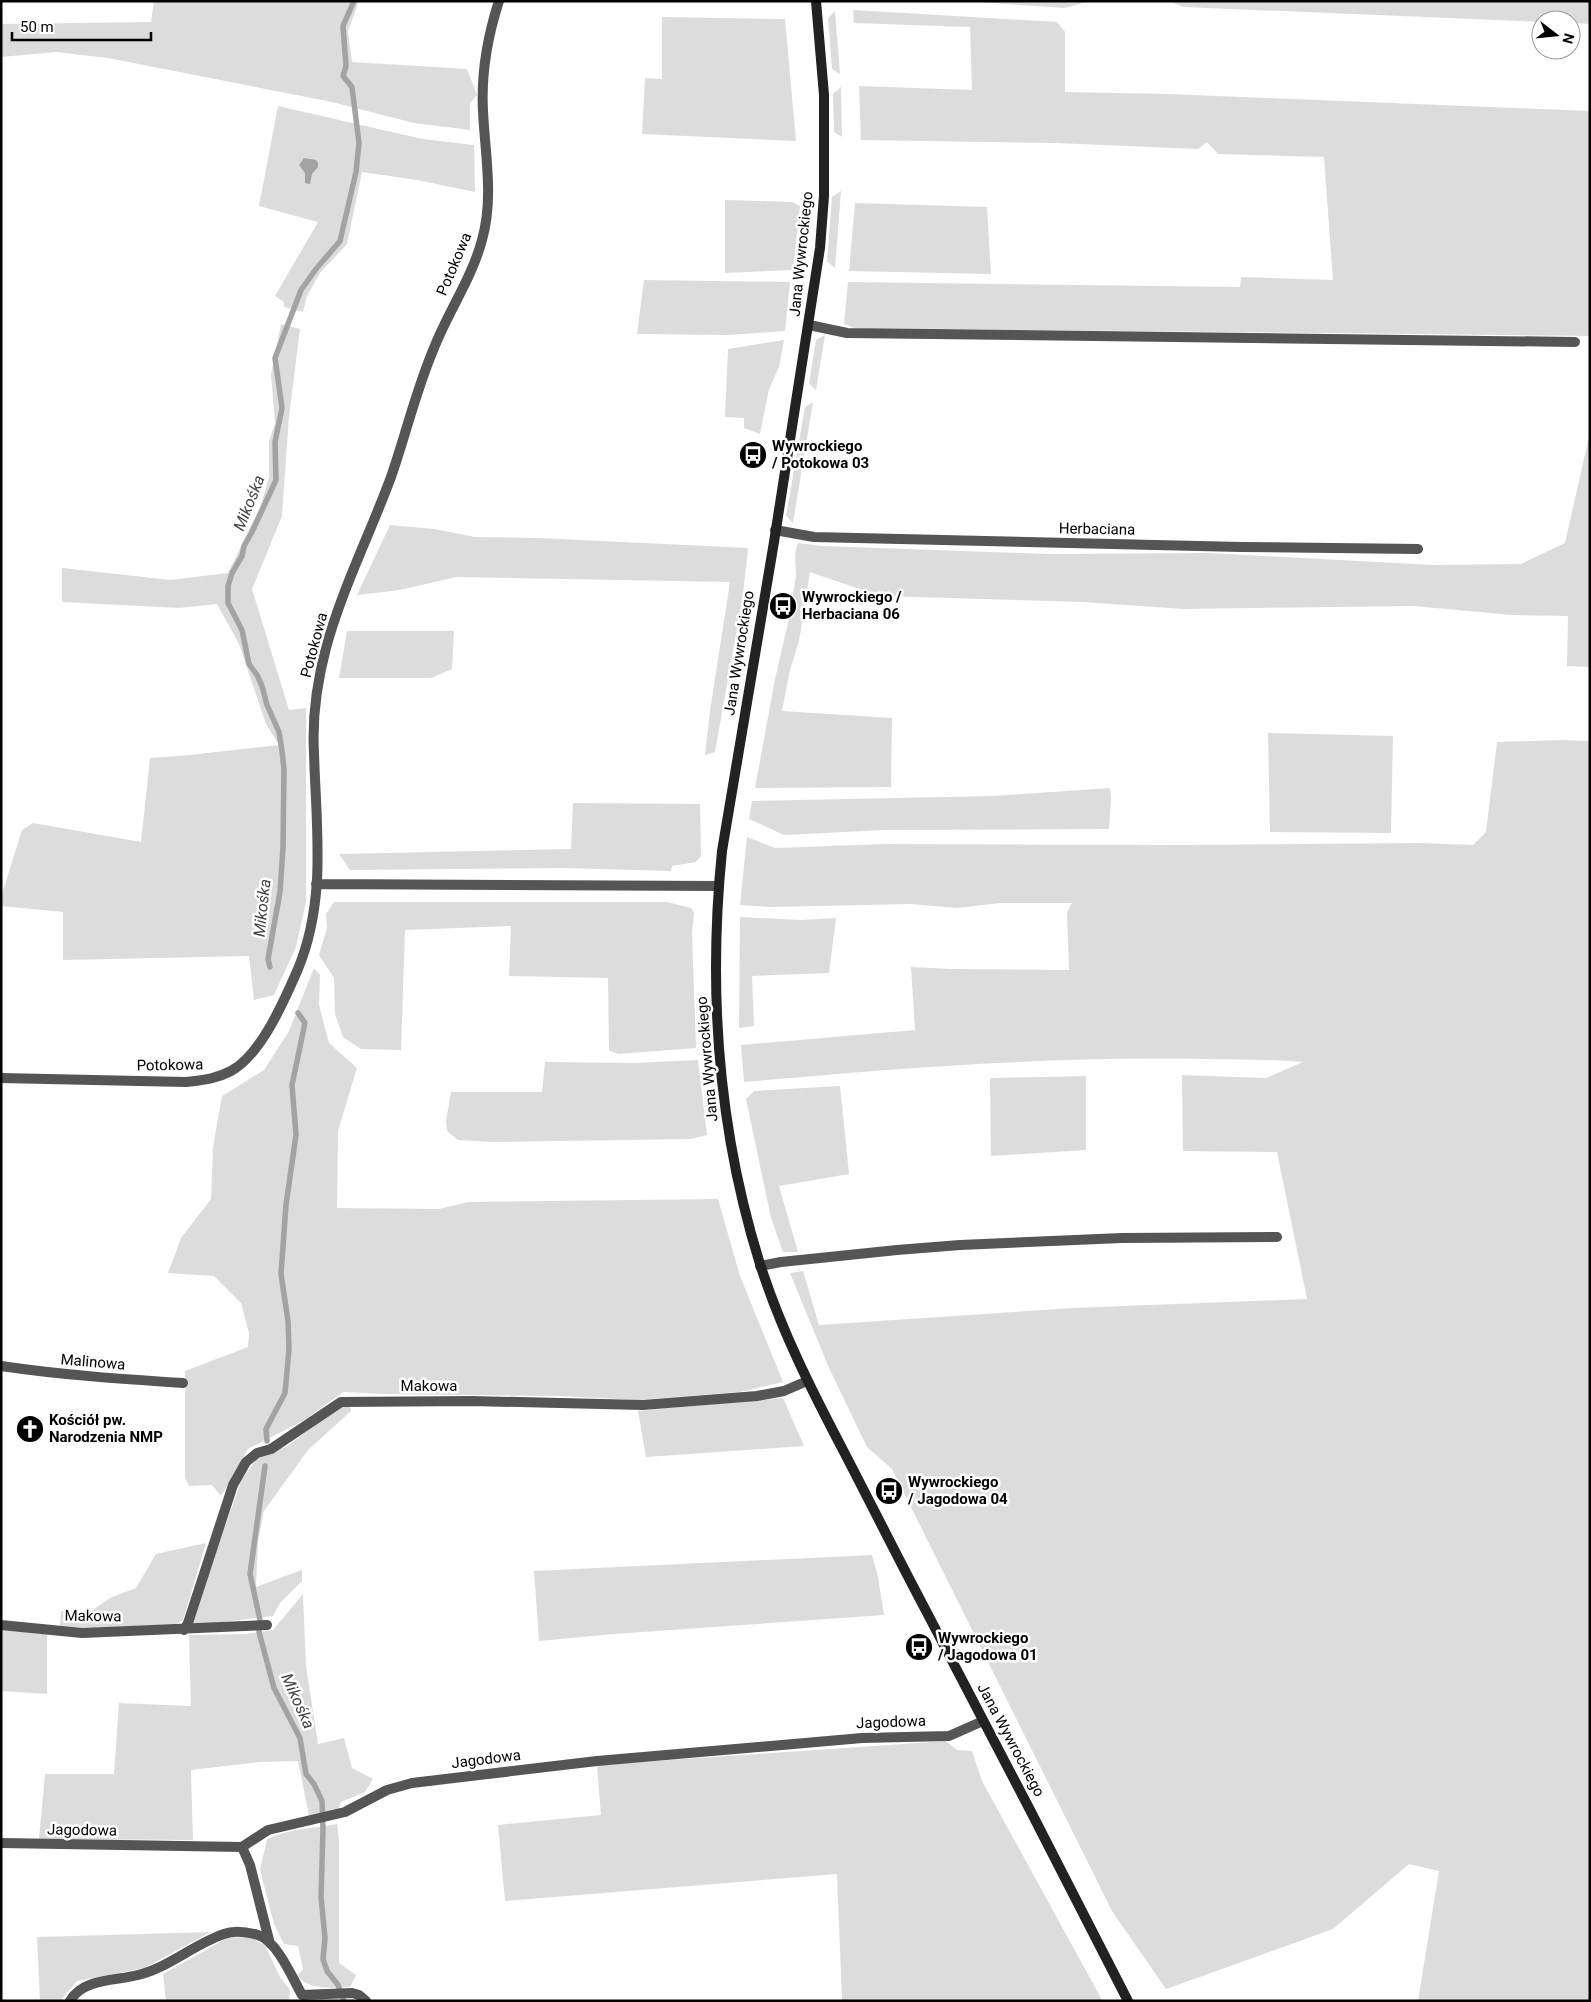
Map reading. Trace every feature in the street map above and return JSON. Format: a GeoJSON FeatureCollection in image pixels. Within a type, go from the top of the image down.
{"type":"FeatureCollection","features":[{"type":"Feature","properties":{"kind":"street","name":"Potokowa"},"geometry":{"type":"LineString","coordinates":[[1,1078],[186,1082],[211,1079],[234,1070],[252,1054],[266,1033],[298,968],[312,921],[319,847],[314,754],[315,715],[319,680],[336,618],[392,475],[421,379],[482,240],[488,194],[483,78],[486,49],[499,1]]}},
{"type":"Feature","properties":{"kind":"street","name":"Jana Wywrockiego"},"geometry":{"type":"LineString","coordinates":[[816,1],[824,95],[824,182],[820,248],[809,325],[723,843],[718,886],[715,953],[716,1022],[732,1148],[744,1209],[760,1266],[807,1381],[1125,2000]]}},
{"type":"Feature","properties":{"kind":"street"},"geometry":{"type":"LineString","coordinates":[[809,325],[847,333],[1575,342]]}},
{"type":"Feature","properties":{"kind":"street","name":"Herbaciana"},"geometry":{"type":"LineString","coordinates":[[775,530],[814,537],[1241,547],[1418,549]]}},
{"type":"Feature","properties":{"kind":"street"},"geometry":{"type":"LineString","coordinates":[[316,884],[718,886]]}},
{"type":"Feature","properties":{"kind":"street"},"geometry":{"type":"LineString","coordinates":[[760,1266],[781,1262],[960,1245],[1122,1238],[1277,1237]]}},
{"type":"Feature","properties":{"kind":"street","name":"Malinowa"},"geometry":{"type":"LineString","coordinates":[[1,1366],[108,1379],[183,1383]]}},
{"type":"Feature","properties":{"kind":"street","name":"Makowa"},"geometry":{"type":"LineString","coordinates":[[184,1630],[188,1623],[233,1485],[246,1462],[257,1453],[271,1450],[341,1402],[462,1401],[643,1405],[757,1396],[784,1391],[807,1381]]}},
{"type":"Feature","properties":{"kind":"street","name":"Makowa"},"geometry":{"type":"LineString","coordinates":[[1,1625],[82,1633],[267,1625]]}},
{"type":"Feature","properties":{"kind":"street","name":"Jagodowa"},"geometry":{"type":"LineString","coordinates":[[1,1843],[242,1847],[268,1830],[345,1812],[387,1790],[412,1782],[597,1761],[862,1738],[950,1736],[983,1721]]}},
{"type":"Feature","properties":{"kind":"street"},"geometry":{"type":"LineString","coordinates":[[242,1847],[250,1865],[268,1940],[300,1998],[328,1993],[352,1993],[359,1995],[366,2001]]}},
{"type":"Feature","properties":{"kind":"street"},"geometry":{"type":"LineString","coordinates":[[70,2001],[82,1987],[140,1975],[165,1966],[209,1940],[226,1933],[242,1932],[258,1935],[268,1940]]}},
{"type":"Feature","properties":{"kind":"shaded area"},"geometry":{"type":"Polygon","coordinates":[[[154,1],[359,1],[348,31],[352,62],[467,69],[477,95],[470,103],[470,130],[414,123],[332,102],[108,58],[56,52],[1,57],[1,24],[151,22],[154,1]]]}},
{"type":"Feature","properties":{"kind":"shaded area"},"geometry":{"type":"Polygon","coordinates":[[[963,1],[1091,1],[1064,8],[963,1]]]}},
{"type":"Feature","properties":{"kind":"shaded area"},"geometry":{"type":"Polygon","coordinates":[[[1168,1],[1590,1],[1590,24],[1581,24],[1581,10],[1531,10],[1531,22],[1184,7],[1168,1]]]}},
{"type":"Feature","properties":{"kind":"shaded area"},"geometry":{"type":"Polygon","coordinates":[[[853,10],[1057,22],[1065,32],[1065,92],[1168,94],[1590,111],[1590,336],[854,328],[844,324],[848,282],[1240,287],[1241,277],[1333,280],[1324,157],[1218,154],[1207,142],[1198,149],[1056,143],[861,140],[859,86],[972,90],[970,27],[854,23],[853,10]]]}},
{"type":"Feature","properties":{"kind":"shaded area"},"geometry":{"type":"Polygon","coordinates":[[[835,11],[840,74],[832,69],[828,18],[835,11]]]}},
{"type":"Feature","properties":{"kind":"shaded area"},"geometry":{"type":"Polygon","coordinates":[[[662,17],[785,19],[796,141],[642,134],[645,78],[662,79],[662,17]]]}},
{"type":"Feature","properties":{"kind":"shaded area"},"geometry":{"type":"Polygon","coordinates":[[[841,87],[842,137],[834,132],[833,94],[841,87]]]}},
{"type":"Feature","properties":{"kind":"shaded area"},"geometry":{"type":"Polygon","coordinates":[[[278,106],[422,139],[474,145],[475,192],[417,180],[362,172],[347,244],[320,273],[307,296],[303,312],[284,307],[284,302],[275,296],[318,222],[259,206],[278,106]]]}},
{"type":"Feature","properties":{"kind":"shaded area"},"geometry":{"type":"Polygon","coordinates":[[[304,158],[316,160],[318,163],[318,167],[312,174],[310,184],[305,183],[305,173],[299,165],[304,158]]]}},
{"type":"Feature","properties":{"kind":"shaded area"},"geometry":{"type":"Polygon","coordinates":[[[841,191],[835,268],[827,261],[832,197],[841,191]]]}},
{"type":"Feature","properties":{"kind":"shaded area"},"geometry":{"type":"Polygon","coordinates":[[[725,200],[792,202],[800,206],[793,270],[725,273],[725,200]]]}},
{"type":"Feature","properties":{"kind":"shaded area"},"geometry":{"type":"Polygon","coordinates":[[[855,203],[987,207],[991,274],[849,271],[855,203]]]}},
{"type":"Feature","properties":{"kind":"shaded area"},"geometry":{"type":"Polygon","coordinates":[[[644,280],[790,282],[785,331],[729,335],[637,334],[644,280]]]}},
{"type":"Feature","properties":{"kind":"shaded area"},"geometry":{"type":"Polygon","coordinates":[[[281,324],[300,329],[289,417],[282,516],[252,589],[289,710],[306,708],[306,902],[296,947],[274,995],[254,1000],[249,956],[63,960],[63,912],[1,906],[1,897],[22,830],[33,823],[141,842],[150,758],[279,745],[266,724],[239,644],[217,604],[179,608],[62,602],[62,568],[170,580],[228,573],[260,507],[269,478],[269,441],[275,423],[271,374],[281,324]]]}},
{"type":"Feature","properties":{"kind":"shaded area"},"geometry":{"type":"Polygon","coordinates":[[[825,335],[816,390],[809,383],[816,340],[825,335]]]}},
{"type":"Feature","properties":{"kind":"shaded area"},"geometry":{"type":"Polygon","coordinates":[[[784,340],[779,367],[769,389],[760,434],[744,428],[744,418],[725,417],[728,349],[784,340]]]}},
{"type":"Feature","properties":{"kind":"shaded area"},"geometry":{"type":"Polygon","coordinates":[[[813,402],[793,523],[786,516],[805,407],[813,402]]]}},
{"type":"Feature","properties":{"kind":"shaded area"},"geometry":{"type":"Polygon","coordinates":[[[1590,432],[1590,667],[1567,666],[1568,616],[1511,615],[1414,606],[1183,609],[1083,602],[880,596],[810,572],[799,641],[790,670],[782,711],[892,718],[891,787],[755,788],[775,679],[788,623],[796,576],[795,553],[798,543],[822,546],[1049,554],[1209,553],[1433,565],[1521,564],[1565,543],[1590,432]]]}},
{"type":"Feature","properties":{"kind":"shaded area"},"geometry":{"type":"Polygon","coordinates":[[[390,525],[434,529],[475,537],[539,538],[748,548],[743,595],[715,752],[705,755],[730,582],[456,577],[400,590],[357,595],[390,525]]]}},
{"type":"Feature","properties":{"kind":"shaded area"},"geometry":{"type":"Polygon","coordinates":[[[347,631],[454,631],[452,669],[431,678],[339,678],[347,631]]]}},
{"type":"Feature","properties":{"kind":"shaded area"},"geometry":{"type":"Polygon","coordinates":[[[1268,733],[1393,736],[1391,833],[1270,832],[1268,733]]]}},
{"type":"Feature","properties":{"kind":"shaded area"},"geometry":{"type":"Polygon","coordinates":[[[1590,741],[1590,2001],[1418,2001],[1439,1871],[1409,1864],[1333,1929],[1166,1989],[1112,1911],[892,1469],[867,1447],[829,1368],[790,1273],[803,1271],[819,1325],[1072,1308],[1307,1299],[1277,1152],[1183,1151],[1182,1075],[1266,1078],[1303,1062],[1147,1059],[1032,1061],[859,1072],[744,1082],[741,1045],[915,1030],[911,967],[1069,970],[1067,912],[1072,903],[1000,903],[957,908],[911,904],[770,907],[740,905],[747,837],[775,848],[884,844],[1184,845],[1420,843],[1473,845],[1486,832],[1497,742],[1590,741]]]}},
{"type":"Feature","properties":{"kind":"shaded area"},"geometry":{"type":"Polygon","coordinates":[[[1110,788],[1109,829],[885,830],[784,835],[749,819],[752,801],[993,796],[1110,788]]]}},
{"type":"Feature","properties":{"kind":"shaded area"},"geometry":{"type":"Polygon","coordinates":[[[573,803],[700,804],[701,856],[696,862],[672,866],[671,871],[562,868],[350,870],[339,854],[571,849],[573,803]]]}},
{"type":"Feature","properties":{"kind":"shaded area"},"geometry":{"type":"Polygon","coordinates":[[[334,902],[667,902],[691,908],[694,913],[692,933],[696,1048],[618,1054],[609,1050],[608,978],[509,976],[511,926],[405,930],[401,1050],[361,1049],[343,1037],[335,1014],[334,978],[319,955],[327,928],[326,914],[334,902]]]}},
{"type":"Feature","properties":{"kind":"shaded area"},"geometry":{"type":"Polygon","coordinates":[[[740,917],[801,920],[836,918],[829,973],[752,976],[754,1026],[739,1028],[740,917]]]}},
{"type":"Feature","properties":{"kind":"shaded area"},"geometry":{"type":"Polygon","coordinates":[[[314,968],[320,975],[319,1005],[329,1043],[357,1068],[338,1131],[337,1208],[439,1209],[468,1202],[718,1199],[740,1276],[783,1382],[740,1392],[637,1400],[560,1396],[343,1392],[306,1419],[248,1449],[221,1496],[212,1485],[189,1486],[185,1478],[185,1371],[248,1347],[249,1333],[241,1303],[214,1276],[168,1273],[181,1238],[211,1199],[213,1147],[222,1096],[264,1070],[289,1031],[314,968]]]}},
{"type":"Feature","properties":{"kind":"shaded area"},"geometry":{"type":"Polygon","coordinates":[[[698,1060],[707,1135],[691,1139],[492,1142],[458,1140],[447,1131],[446,1121],[451,1092],[542,1092],[545,1062],[635,1063],[698,1060]]]}},
{"type":"Feature","properties":{"kind":"shaded area"},"geometry":{"type":"Polygon","coordinates":[[[1086,1076],[1086,1150],[991,1156],[990,1078],[1086,1076]]]}},
{"type":"Feature","properties":{"kind":"shaded area"},"geometry":{"type":"Polygon","coordinates":[[[840,1086],[849,1174],[779,1186],[798,1252],[783,1252],[771,1218],[746,1099],[754,1091],[840,1086]]]}},
{"type":"Feature","properties":{"kind":"shaded area"},"geometry":{"type":"Polygon","coordinates":[[[783,1398],[804,1446],[646,1457],[638,1411],[783,1398]]]}},
{"type":"Feature","properties":{"kind":"shaded area"},"geometry":{"type":"Polygon","coordinates":[[[350,1404],[351,1411],[308,1450],[264,1511],[258,1541],[256,1587],[302,1570],[302,1581],[280,1603],[273,1616],[190,1626],[242,1479],[259,1456],[286,1447],[337,1409],[350,1404]]]}},
{"type":"Feature","properties":{"kind":"shaded area"},"geometry":{"type":"Polygon","coordinates":[[[206,1543],[183,1620],[176,1624],[83,1628],[60,1626],[61,1611],[91,1611],[110,1598],[136,1588],[156,1554],[206,1543]]]}},
{"type":"Feature","properties":{"kind":"shaded area"},"geometry":{"type":"Polygon","coordinates":[[[872,1555],[878,1577],[884,1615],[539,1641],[534,1571],[872,1555]]]}},
{"type":"Feature","properties":{"kind":"shaded area"},"geometry":{"type":"Polygon","coordinates":[[[303,1594],[306,1666],[318,1744],[344,1738],[352,1768],[373,1779],[365,1792],[341,1802],[338,1810],[309,1816],[298,1761],[260,1762],[191,1770],[193,1840],[39,1839],[45,1774],[114,1774],[119,1703],[191,1706],[189,1635],[247,1634],[273,1630],[303,1594]]]}},
{"type":"Feature","properties":{"kind":"shaded area"},"geometry":{"type":"Polygon","coordinates":[[[1,1630],[47,1634],[47,1694],[1,1691],[1,1630]]]}},
{"type":"Feature","properties":{"kind":"shaded area"},"geometry":{"type":"Polygon","coordinates":[[[946,1741],[957,1750],[972,1751],[982,1781],[1102,2000],[842,2001],[837,1874],[505,1901],[498,1825],[601,1815],[597,1765],[946,1741]]]}},
{"type":"Feature","properties":{"kind":"shaded area"},"geometry":{"type":"Polygon","coordinates":[[[337,1824],[339,1840],[339,1963],[356,1975],[350,1987],[336,1988],[314,1986],[302,1981],[297,1976],[303,1969],[298,1946],[284,1944],[274,1924],[260,1870],[267,1839],[293,1831],[337,1824]]]}},
{"type":"Feature","properties":{"kind":"shaded area"},"geometry":{"type":"Polygon","coordinates":[[[211,1932],[144,1968],[77,1981],[60,2001],[40,2001],[37,1937],[211,1932]]]}},
{"type":"Feature","properties":{"kind":"shaded area"},"geometry":{"type":"Polygon","coordinates":[[[229,1937],[251,1938],[265,1945],[280,1977],[290,1990],[289,2001],[166,2001],[163,1974],[229,1937]]]}},
{"type":"Feature","properties":{"kind":"waterway","name":"Mikośka"},"geometry":{"type":"LineString","coordinates":[[270,967],[268,959],[280,892],[283,848],[284,769],[279,732],[267,705],[262,686],[249,664],[242,630],[228,603],[228,586],[232,573],[242,556],[244,546],[276,480],[275,442],[282,408],[275,358],[301,290],[340,241],[356,172],[359,143],[352,87],[343,76],[346,66],[343,26],[354,1]]}},
{"type":"Feature","properties":{"kind":"waterway","name":"Mikośka"},"geometry":{"type":"LineString","coordinates":[[267,1441],[266,1429],[285,1393],[289,1349],[288,1321],[281,1274],[286,1205],[296,1135],[292,1085],[305,1023],[298,1013]]}},
{"type":"Feature","properties":{"kind":"waterway","name":"Mikośka"},"geometry":{"type":"LineString","coordinates":[[265,1466],[250,1574],[260,1620],[259,1632],[274,1688],[300,1738],[306,1774],[314,1784],[322,1801],[321,1897],[325,1938],[323,1959],[327,1971],[338,1985],[344,2001]]}},
{"type":"Feature","properties":{"kind":"place","name":"Wywrockiego / Potokowa 03"},"geometry":{"type":"Point","coordinates":[753,455]}},
{"type":"Feature","properties":{"kind":"place","name":"Wywrockiego / Herbaciana 06"},"geometry":{"type":"Point","coordinates":[783,606]}},
{"type":"Feature","properties":{"kind":"place","name":"Kościół pw. Narodzenia NMP"},"geometry":{"type":"Point","coordinates":[30,1429]}},
{"type":"Feature","properties":{"kind":"place","name":"Wywrockiego / Jagodowa 04"},"geometry":{"type":"Point","coordinates":[889,1491]}},
{"type":"Feature","properties":{"kind":"place","name":"Wywrockiego / Jagodowa 01"},"geometry":{"type":"Point","coordinates":[919,1647]}}]}
